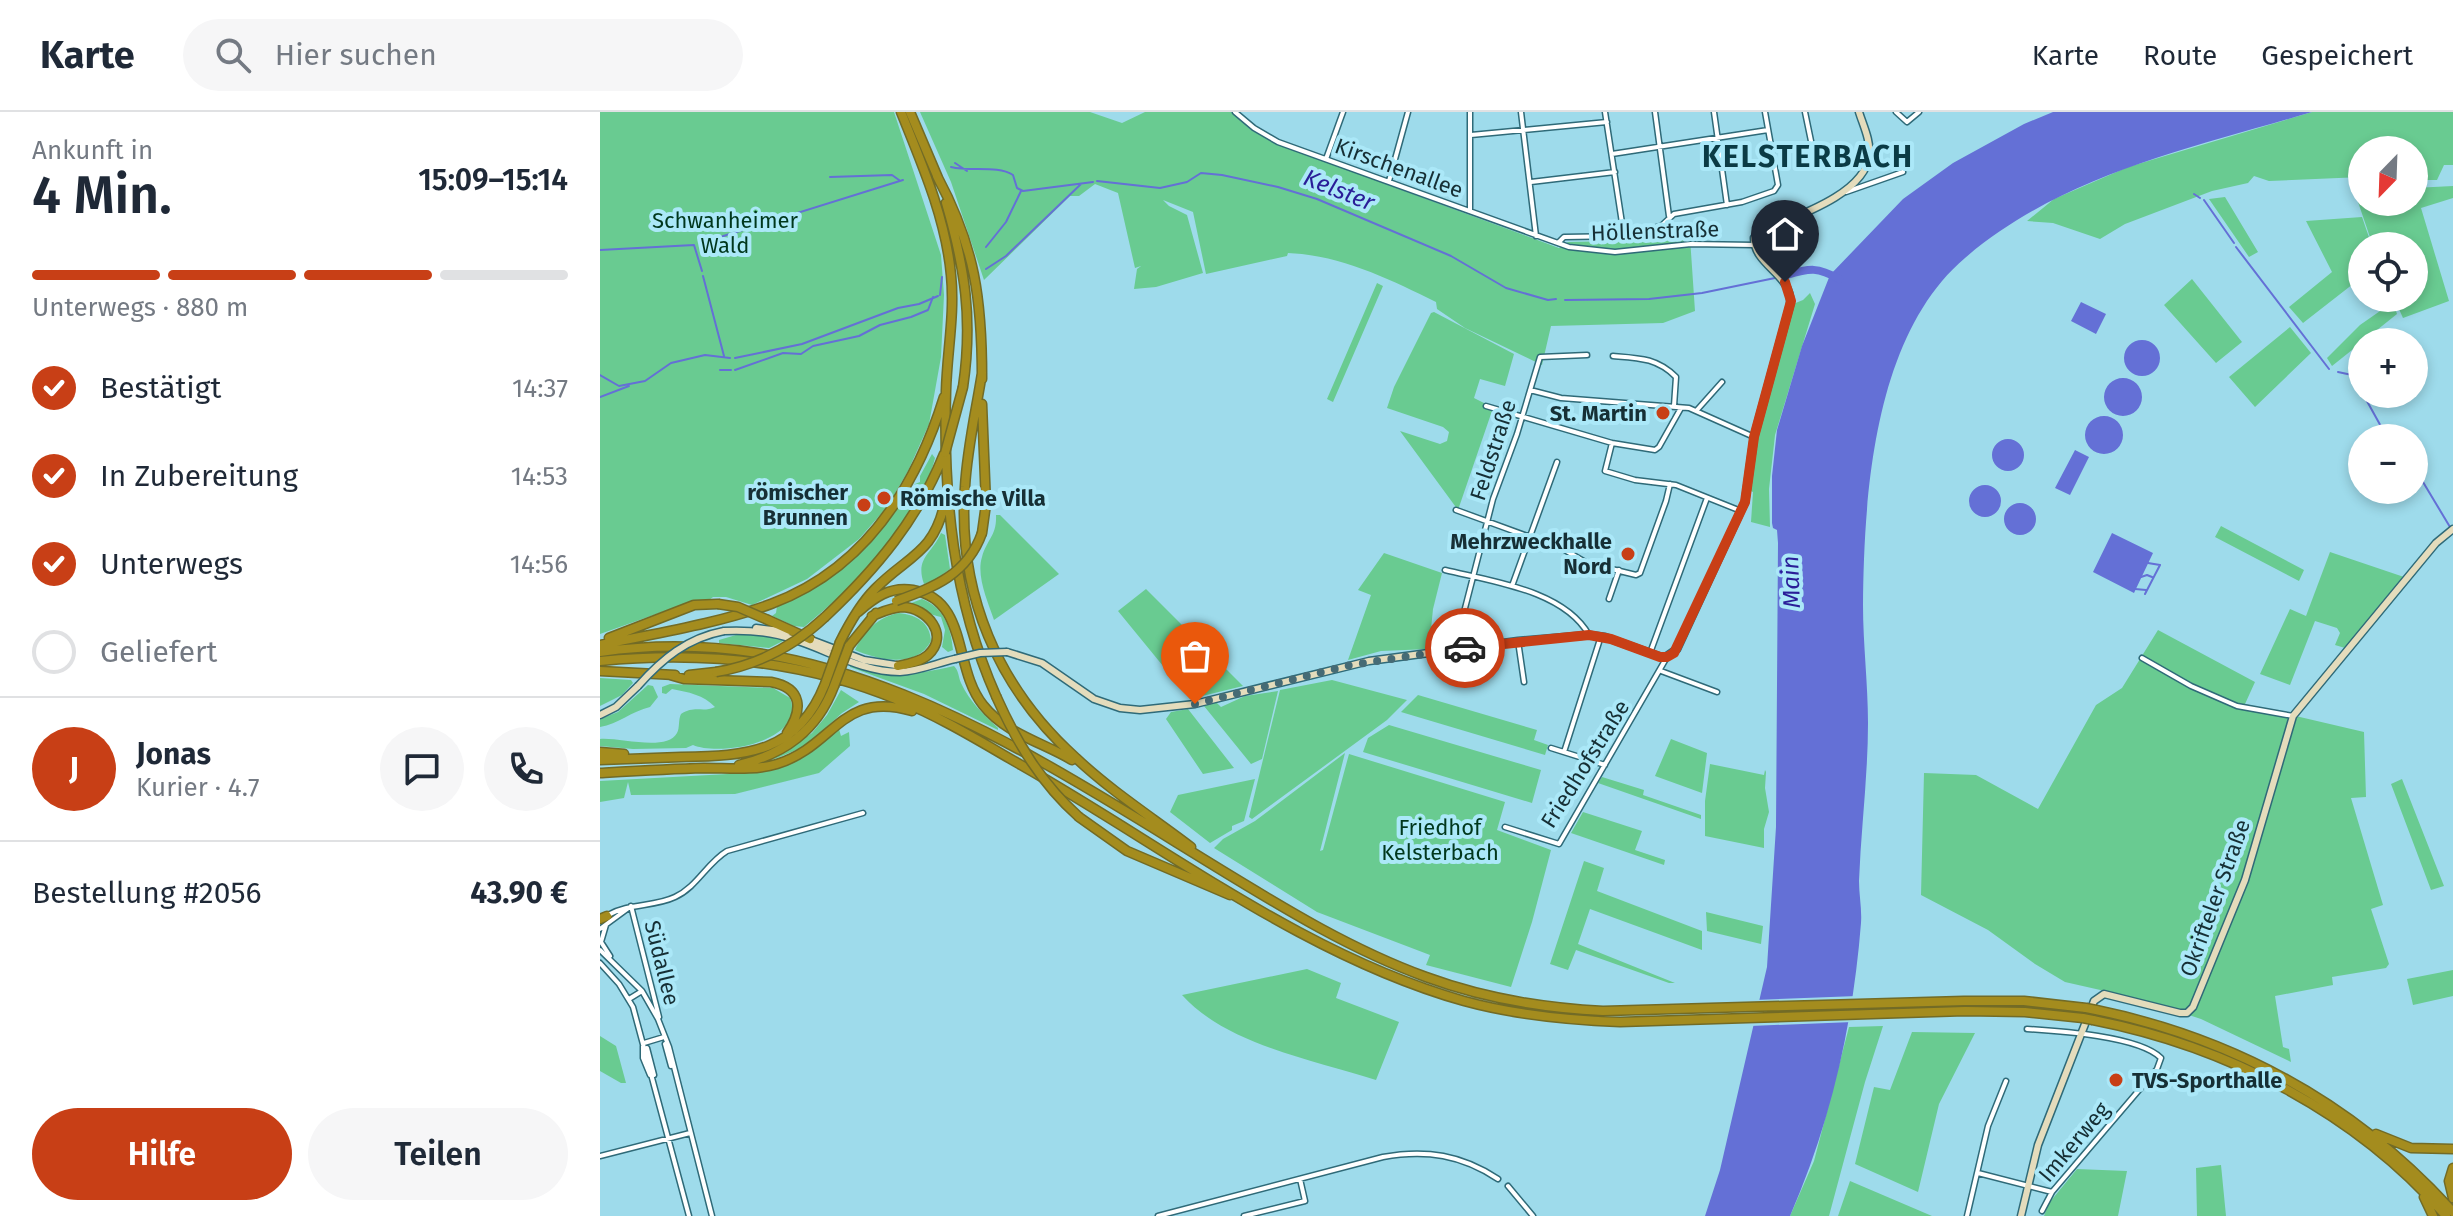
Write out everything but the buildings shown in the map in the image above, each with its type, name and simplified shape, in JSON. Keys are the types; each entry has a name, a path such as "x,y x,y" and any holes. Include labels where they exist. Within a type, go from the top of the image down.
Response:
{"highway":[{"path":"901,112 939,214 949,257 952,306 946,388 947,494 954,557 965,609 996,696 1016,739 1033,766 1079,817 1110,841 1137,856 1252,903"},
{"path":"844,644 872,616 896,601 936,586 952,576 972,555 982,533 986,504 982,325 977,284 961,228 910,112"},
{"path":"600,671 670,675 741,667 799,639 825,617 894,545 927,494 953,431 963,387 968,338 966,283 959,246 937,176"},
{"path":"982,373 964,494 964,545 976,606 996,656 1013,686 1048,731 1089,770 1220,870"},
{"path":"600,643 751,611 792,595 831,570 865,541 901,497 924,454 946,388"},
{"path":"726,768 767,757 791,744 821,715 829,685 858,612 877,587 927,545 938,526 947,494"},
{"path":"858,612 878,596 896,590 914,590 933,598 947,611 954,624 965,674 987,710 1011,730 1089,770"},
{"path":"600,643 694,605 718,604 738,607 810,639"},
{"path":"872,616 886,610 907,608 926,615 934,625 936,643 930,653 921,660 898,666"},
{"path":"600,652 658,647 723,648 800,660 862,677 926,702 982,729 1337,938 1403,968 1463,990 1504,1000 1568,1009 1691,1010 1915,1001 2005,1001 2091,1009 2171,1028 2244,1056 2310,1091 2358,1124 2405,1163 2453,1212"},
{"path":"600,661 682,657 781,667 865,688 898,700 947,723 1054,783 1252,903 1360,962 1423,988 1514,1013 1572,1020 1690,1020 2005,1011 2088,1019 2167,1037 2260,1075 2340,1123 2417,1186 2440,1214"},
{"path":"670,675 697,680 771,682 787,687 796,698 798,711 783,739"},
{"path":"600,760 734,755 760,750 783,739 807,718 829,685"},
{"path":"600,773 759,768 792,758 850,715 870,706 888,705 947,723"},
{"path":"600,752 661,758"},
{"path":"2358,1124 2402,1146 2428,1151 2453,1149"},
{"path":"2453,1168 2449,1181 2453,1198"}],"street":[{"name":"Kirschenallee","path":"1235,112 1278,142 1558,243"},
{"path":"1326,159 1343,112"},
{"path":"1389,181 1408,112"},
{"path":"1470,112 1470,211"},
{"path":"1521,112 1536,236"},
{"path":"1605,112 1624,236"},
{"path":"1655,112 1670,218"},
{"path":"1714,112 1727,205"},
{"path":"1558,243 1564,237 1624,236 1661,226 1682,212 1742,202 1777,188 1765,112"},
{"path":"1805,112 1811,141"},
{"path":"1843,192 1858,179 1868,163 1869,146 1859,112"},
{"path":"1896,112 1907,122 1919,112"},
{"path":"1471,135 1607,122"},
{"path":"1612,154 1768,130"},
{"path":"1531,182 1615,172"},
{"path":"724,631 756,631 782,636 860,665 883,670 914,670 980,653 1007,652 1047,666 1094,699 1120,708 1140,710 1195,704 1369,661 1518,641 1601,636 1667,657 1677,649 1741,511 1754,437 1791,301 1785,282 1754,245 1754,238 1759,232 1843,192 1903,172"},
{"name":"Höllenstraße","path":"1558,243 1606,252 1691,244 1754,245"},
{"name":"Feldstraße","path":"1467,674 1463,616 1486,522 1540,357 1587,355"},
{"path":"1613,356 1646,358 1664,366 1676,377 1674,406"},
{"path":"1697,411 1722,382"},
{"path":"1530,390 1561,398 1674,406 1697,411 1754,437"},
{"path":"1486,406 1635,449 1657,450 1681,408"},
{"path":"1612,443 1605,471 1635,480 1670,484 1741,511"},
{"path":"1512,586 1557,462"},
{"path":"1456,510 1568,551 1587,563 1636,575 1640,573 1670,484"},
{"path":"1650,654 1707,498"},
{"name":"Okrifteler Straße","path":"2021,1216 2038,1145 2094,1001 2104,994 2180,1013 2187,1013 2193,1007 2242,888 2293,716 2436,543 2453,529"},
{"path":"1445,570 1534,593 1578,620 1589,635"},
{"path":"1609,599 1619,570"},
{"path":"600,715 616,707 678,648 724,631 774,629 864,660 898,666 942,662"},
{"path":"1564,752 1601,636"},
{"path":"1518,641 1524,682"},
{"name":"Friedhofstraße","path":"1505,827 1559,844 1667,657"},
{"path":"2142,658 2164,672 2237,706 2293,716"},
{"path":"1661,671 1717,692"},
{"path":"1551,748 1605,765"},
{"path":"600,929 603,920 631,906 676,896 693,884 712,861 727,851 863,813"},
{"name":"Südallee","path":"631,906 712,1216"},
{"path":"603,920 601,942 616,965 609,972"},
{"name":"Südallee","path":"600,950 642,991 661,1026"},
{"name":"Südallee","path":"600,963 629,999 644,1043 689,1216"},
{"path":"629,999 642,991"},
{"path":"2027,1029 2082,1033"},
{"name":"Imkerweg","path":"2042,1211 2052,1192 2157,1069 2161,1058 2133,1044 2082,1033"},
{"path":"644,1043 664,1037"},
{"path":"1967,1216 1988,1126 2006,1081"},
{"path":"600,1156 690,1133"},
{"path":"1158,1216 1383,1157 1423,1153 1446,1155 1468,1162 1498,1179"},
{"path":"1978,1173 2052,1192"},
{"path":"1244,1216 1305,1201 1300,1179"},
{"path":"1508,1186 1533,1216"}],"green space":[{"name":"Schwanheimer Wald","path":"600,112 894,112 941,255 944,295 941,357 929,424 908,471 887,507 859,539 807,579 752,605 726,597 713,597 690,602 600,634"},
{"path":"920,112 1090,112 1122,123 1145,112 1231,112 1251,130 1277,144 1559,248 1568,242 1622,241 1689,223 1695,311 1663,323 1551,326 1542,365 1465,328 1437,309 1436,302 1346,263 1288,253 1287,256 1206,274 1193,212 1163,200 1187,215 1203,273 1156,287 1134,289 1137,269 1141,266 1135,268 1118,193 1095,184 1079,196 1070,196 984,280 951,182"},
{"path":"2312,112 2453,112 2453,165 2444,165 2437,180 2428,180 2428,136 2348,136 2348,178 2269,181 2254,176 2248,183 2212,191 2125,224 2100,239 2053,223 2027,221 2054,199 2128,167"},
{"path":"2453,186 2453,198 2428,206 2428,187"},
{"path":"2225,197 2258,252 2249,257 2209,199"},
{"path":"2363,216 2423,216 2449,301 2428,309 2428,232 2368,232"},
{"path":"2362,217 2367,232 2348,232 2348,288 2303,323 2289,307 2332,272 2306,221"},
{"path":"2192,279 2242,342 2216,363 2164,305"},
{"path":"1377,283 1383,286 1333,402 1327,399"},
{"path":"1810,293 1815,304 1775,435 1769,489 1770,527 1751,522 1753,492 1748,490 1762,407 1793,304"},
{"path":"1434,312 1514,354 1505,386 1480,379 1474,398 1492,411 1458,510 1400,431 1440,444 1447,441 1449,432 1443,427 1387,408 1394,387"},
{"path":"2379,312 2397,314 2380,328 2357,328"},
{"path":"2400,312 2419,312 2403,318"},
{"path":"2290,327 2311,353 2255,407 2229,377"},
{"path":"2348,337 2348,353 2332,366 2327,358"},
{"path":"932,454 935,458 915,506 863,573 804,627 772,616 777,606 838,570 871,540 915,484 920,482"},
{"path":"996,515 1000,515 1059,574 994,620 980,572 984,551 995,528"},
{"path":"2221,526 2304,570 2299,581 2215,537"},
{"path":"941,533 945,535 950,569 924,584 923,562"},
{"path":"2330,552 2404,577 2345,648 2335,645 2340,633 2337,628 2315,621 2290,685 2260,674 2290,609 2306,616"},
{"path":"1384,553 1442,573 1433,609 1429,649 1381,651 1348,660 1371,595 1358,590"},
{"path":"1146,589 1243,686 1190,699 1118,611"},
{"path":"922,599 945,619 953,650 948,652 942,647 945,630 941,617 906,605"},
{"path":"899,613 925,624 931,641 924,650 916,656 895,660 855,650 872,626"},
{"path":"2158,630 2255,682 2245,704 2364,732 2366,797 2351,798 2383,905 2371,909 2389,964 2386,968 2332,977 2333,985 2275,996 2283,1047 2289,1049 2291,1062 2201,1019 2140,999 2065,982 1988,930 1921,895 1924,773 1976,775 2038,809 2096,705 2122,688"},
{"path":"753,634 785,640 769,648 719,643 719,640 736,635"},
{"path":"850,665 902,674 954,666 968,696 998,730 924,694"},
{"path":"600,678 631,680 633,683 622,695 600,706"},
{"path":"1332,680 1407,700 1387,720 1252,819 1249,817 1280,690"},
{"path":"670,684 773,688 790,698 792,713 786,725 774,735 740,747 722,749 693,745 686,748 633,749 600,746 600,739 653,743 672,739 677,733 681,714 715,707 690,693 672,689 666,694 662,693 662,687"},
{"path":"648,685 653,686 658,697 650,707 600,727 600,719 618,712"},
{"path":"841,690 859,702 806,746 772,760 812,733"},
{"path":"1278,691 1262,759 1251,764 1204,706 1216,702 1221,707 1245,696"},
{"path":"1418,695 1537,730 1534,740 1548,745 1545,755 1401,712"},
{"path":"1188,709 1234,768 1203,774 1166,719 1171,712"},
{"path":"1389,725 1541,770 1532,803 1363,752 1368,738"},
{"path":"839,729 841,736 849,732 850,746 819,773 735,794 631,795 628,782 624,798 600,802 600,781 764,772 799,760"},
{"path":"1671,739 1707,753 1702,793 1655,776"},
{"name":"Friedhof Kelsterbach","path":"1345,753 1320,851 1323,850 1349,754 1505,802 1497,830 1551,850 1511,987 1426,965 1430,955 1317,912 1214,848"},
{"path":"1710,764 1764,775 1765,770 1769,812 1764,829 1764,848 1705,836 1705,801"},
{"path":"1602,777 1644,790 1643,795 1701,815 1701,819 1598,783"},
{"path":"1255,779 1244,821 1210,843 1170,812 1178,795"},
{"path":"2402,779 2444,886 2431,890 2391,784"},
{"path":"1583,812 1642,831 1635,850 1665,860 1664,865 1571,833"},
{"path":"1584,861 1604,868 1597,891 1702,931 1702,950 1590,909 1578,944 1675,983 1576,950 1568,970 1550,964"},
{"path":"1706,912 1763,926 1761,944 1707,931"},
{"path":"1307,969 1341,983 1336,998 1399,1022 1376,1080 1247,1039 1223,1027 1182,995"},
{"path":"2453,970 2453,996 2413,1005 2407,979"},
{"path":"1883,1026 1829,1216 1790,1216 1814,1161 1849,1027"},
{"path":"1912,1032 1975,1033 1939,1104 1918,1192 1855,1164 1874,1087 1890,1090"},
{"path":"600,1036 616,1046 626,1083 600,1071"},
{"path":"2221,1165 2226,1216 2197,1216 2196,1168"},
{"path":"2077,1169 2127,1171 2118,1216 2044,1216 2049,1203"},
{"path":"1850,1181 1932,1216 1838,1216"}],"water":[{"name":"Main","path":"2053,112 2312,112 2130,167 2044,205 2003,229 1965,258 1935,290 1911,329 1893,372 1880,419 1867,515 1863,605 1868,723 1859,881 1861,923 1852,998 1838,1072 1817,1145 1790,1216 1705,1216 1720,1170 1767,967 1776,827 1778,543 1777,530 1772,523 1772,476 1777,430 1802,346 1830,275 1903,199 1953,163 2024,124"},
{"path":"2081,302 2106,314 2096,334 2071,321"},
{"path":"2142,340 2155,345 2160,358 2155,371 2142,376 2129,371 2124,358 2129,345"},
{"path":"2123,378 2136,384 2142,397 2136,410 2123,416 2110,410 2104,397 2110,384"},
{"path":"2104,416 2117,422 2123,435 2117,448 2104,454 2091,448 2085,435 2091,422"},
{"path":"2008,439 2019,444 2024,455 2019,466 2008,471 1997,466 1992,455 1997,444"},
{"path":"2075,450 2089,457 2070,495 2055,488"},
{"path":"1985,485 1996,490 2001,501 1996,512 1985,517 1974,512 1969,501 1974,490"},
{"path":"2020,503 2031,508 2036,519 2031,530 2020,535 2009,530 2004,519 2009,508"},
{"path":"2112,533 2153,553 2134,593 2093,572"}],"pier":[{"path":"1857,996 1853,1022 1750,1026 1755,1000"}],"waterway":[{"path":"955,163 967,171"},
{"path":"951,167 1007,172 1013,175 1017,188 1023,191 1093,182"},
{"name":"Kelster","path":"1097,181 1160,188 1187,182 1201,173 1278,187 1317,199 1451,256 1506,288 1548,300 1556,299"},
{"path":"830,177 892,175 899,180"},
{"path":"701,243 903,180"},
{"name":"Kelster","path":"986,269 1006,256 1081,184"},
{"path":"986,247 1006,222 1021,191"},
{"path":"2194,194 2200,198"},
{"path":"2204,200 2234,243"},
{"path":"600,250 694,245 702,271"},
{"path":"2236,247 2329,369"},
{"name":"Kelster","path":"1787,275 1814,270 1839,279"},
{"path":"703,276 724,356"},
{"name":"Kelster","path":"940,295 942,277"},
{"name":"Kelster","path":"1565,300 1649,299 1702,293 1775,278"},
{"name":"Kelster","path":"735,358 802,344 938,296"},
{"name":"Kelster","path":"735,370 783,353 801,354 813,346 859,336 880,325 911,317 928,310 933,297"},
{"name":"Kelster","path":"600,375 619,386 645,381 671,363 705,355 730,358"},
{"name":"Kelster","path":"720,370 731,370"},
{"path":"2338,372 2348,374"},
{"name":"Kelster","path":"600,397 629,386"},
{"path":"2371,408 2380,424"},
{"path":"2428,490 2450,527"},
{"path":"2145,594 2160,565 2148,563"},
{"path":"2141,577 2152,577"},
{"path":"2135,589 2146,590"}],"way so far":[{"path":"1195,704 1375,660 1465,648"}],"place":[{"name":"St. Martin","path":"1663,413"},
{"name":"Römische Villa","path":"884,498"},
{"name":"römischer Brunnen","path":"864,505"},
{"name":"Mehrzweckhalle Nord","path":"1628,554"},
{"name":"TVS-Sporthalle","path":"2116,1080"}],"district":[{"name":"KELSTERBACH","path":"1808,157"}],"route":[{"path":"1465,648 1589,635 1611,639 1664,658 1674,653 1745,502 1754,437 1791,301 1785,282"}]}
